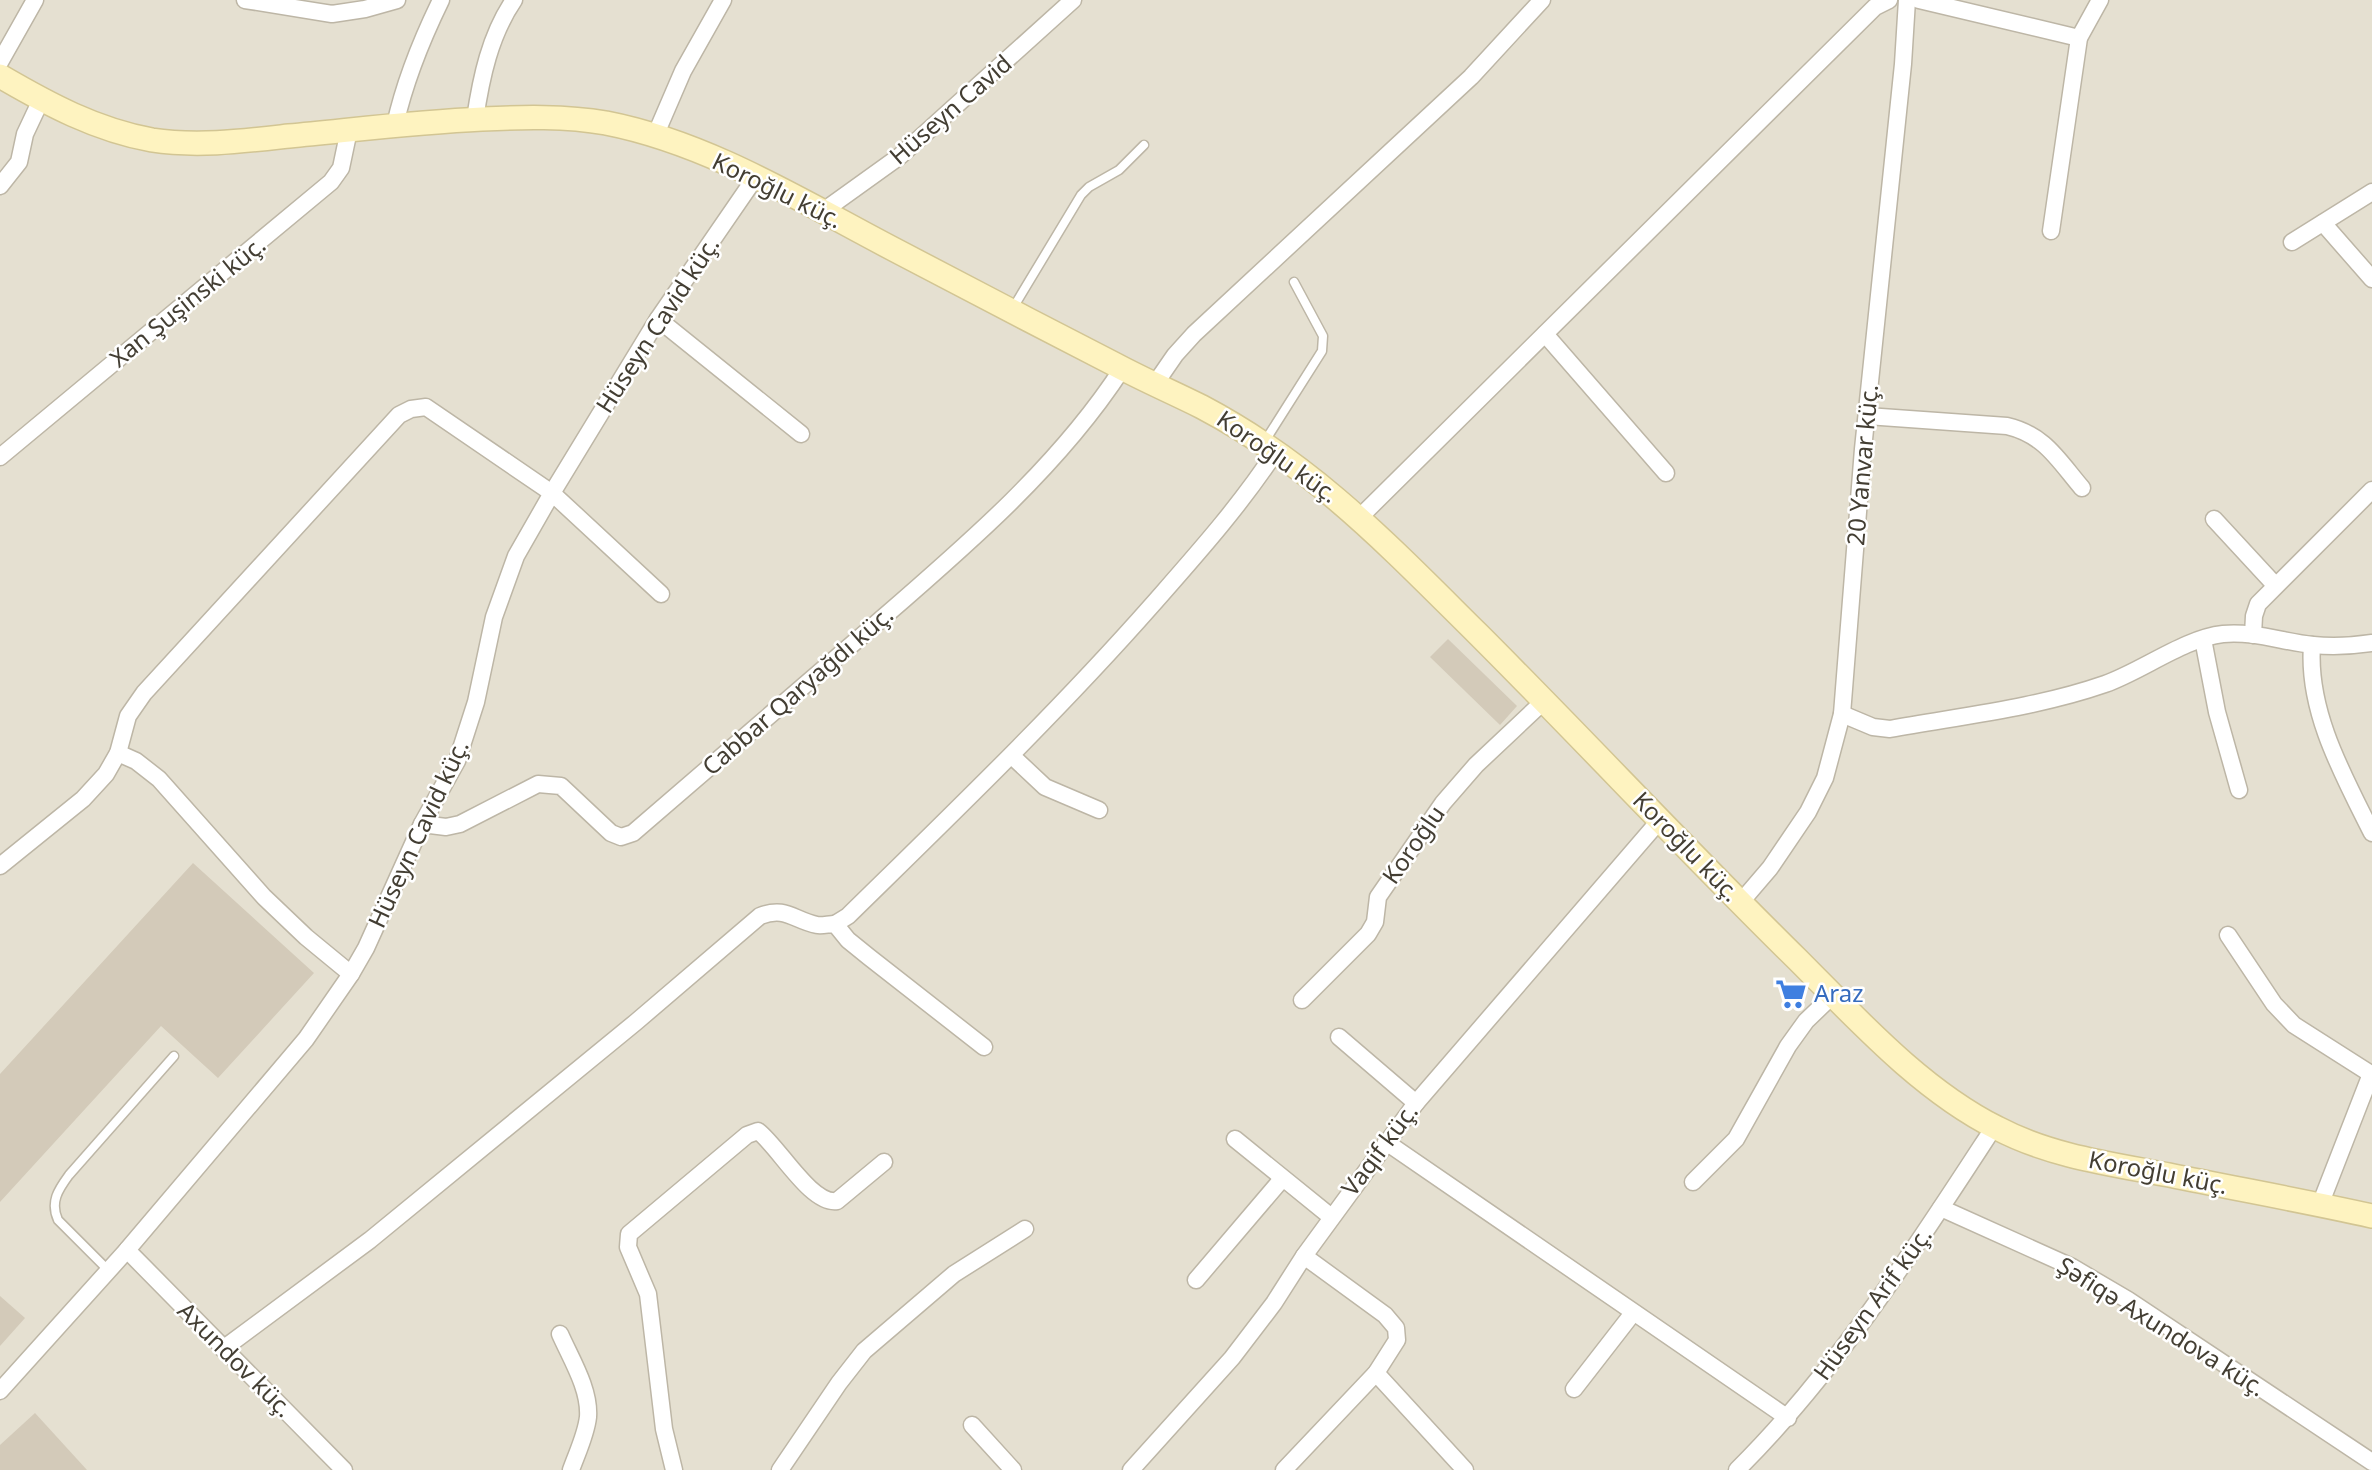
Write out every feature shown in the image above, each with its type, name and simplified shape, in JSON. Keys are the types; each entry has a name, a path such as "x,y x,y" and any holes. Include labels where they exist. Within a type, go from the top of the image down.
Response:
{"street":[{"path":"0,62 35,0"},
{"path":"245,0 332,14 397,0"},
{"path":"395,125 402,91 418,48 441,0"},
{"path":"475,119 482,75 491,47 514,0"},
{"path":"655,136 683,71 723,0"},
{"name":"Hüseyn Cavid","path":"822,212 900,156 1073,0"},
{"path":"1155,384 1194,334 1471,77 1542,0"},
{"path":"1359,517 1875,7 1889,0"},
{"name":"20 Yanvar küç.","path":"1740,903 1770,868 1808,812 1825,778 1842,713 1907,0"},
{"path":"1919,0 2079,38"},
{"path":"2051,231 2079,38 2099,0"},
{"name":"Koroğlu küç.","path":"0,76 78,119 120,133 169,142 226,142 395,125 532,117 602,123 655,136 688,147 755,177 1229,422 1270,447 1331,492 1545,701 1740,903 1879,1040 1929,1083 1994,1127 2041,1147 2084,1159 2372,1216"},
{"path":"0,186 19,162 25,134 41,100"},
{"name":"Xan Şuşinski küç.","path":"0,457 331,182 341,168 349,130"},
{"name":"Hüseyn Cavid küç.","path":"0,1391 127,1250 306,1039 351,974 366,948 422,824 457,761 476,702 494,617 516,556 658,319 755,177"},
{"path":"2292,242 2372,192"},
{"path":"2323,223 2372,279"},
{"path":"658,319 801,434"},
{"path":"1545,334 1666,473"},
{"name":"Cabbar Qaryağdı küç.","path":"422,824 446,827 460,824 538,784 550,783 561,786 611,833 621,837 633,833 915,590 1013,499 1077,430 1102,400 1122,369"},
{"path":"0,866 83,799 106,774 118,753 128,716 144,693 399,415 411,409 426,407 552,493 661,594"},
{"path":"1867,416 2007,426 2022,430 2045,443 2081,488"},
{"path":"223,1349 370,1240 636,1022 760,916 772,911 783,911 818,925 835,924 848,916 1012,756 1109,654 1243,499 1270,447"},
{"path":"2253,635 2253,617 2258,604 2372,490"},
{"path":"2214,519 2275,585"},
{"path":"1842,713 1873,727 1890,729 2070,695 2109,683 2203,639 2221,634 2253,635 2312,645 2372,643"},
{"path":"2203,639 2217,712 2239,790"},
{"path":"2312,645 2310,668 2315,698 2340,769 2372,833"},
{"name":"Koroğlu","path":"1302,1000 1368,934 1376,922 1378,897 1443,803 1476,765 1545,701"},
{"path":"118,753 136,761 159,779 264,897 306,937 351,974"},
{"path":"1012,756 1045,787 1099,810"},
{"name":"Vaqif küç.","path":"1131,1470 1232,1358 1273,1303 1330,1216 1416,1103 1660,820"},
{"path":"835,924 848,940 984,1047"},
{"path":"2228,935 2274,1004 2294,1025 2372,1073 2320,1205"},
{"path":"1693,1182 1737,1139 1788,1046 1805,1021 1833,995"},
{"path":"1339,1037 1416,1103"},
{"name":"Hüseyn Arif küç.","path":"1737,1470 1788,1418 1846,1342 1941,1209 1994,1127"},
{"path":"674,1470 664,1429 648,1294 628,1247 629,1234 747,1135 758,1131 768,1138 815,1194 828,1202 837,1201 884,1162"},
{"path":"1235,1139 1330,1216"},
{"path":"1386,1142 1788,1418"},
{"path":"1196,1280 1282,1179"},
{"name":"Şəfiqə Axundova küç.","path":"1941,1209 2072,1267 2128,1300 2372,1462"},
{"path":"780,1470 838,1383 864,1351 954,1275 1026,1229"},
{"name":"Axundov küç.","path":"127,1250 344,1470"},
{"path":"1284,1470 1376,1373 1397,1340 1396,1328 1385,1315 1304,1255"},
{"path":"1574,1389 1633,1313"},
{"path":"560,1334 584,1388 588,1416 585,1433 571,1470"},
{"path":"1376,1373 1465,1470"},
{"path":"972,1425 1013,1470"}],"lane":[{"path":"1011,311 1081,195 1089,187 1119,170 1144,145"},
{"path":"1270,447 1322,351 1323,336 1294,282"},
{"path":"109,1270 58,1220 53,1209 57,1192 68,1175 174,1056"}],"shaded area":[{"path":"0,0 2372,0 2372,1470 0,1470"}],"building":[{"path":"1448,639 1517,706 1500,725 1430,657"},
{"path":"193,863 314,973 218,1078 161,1026 0,1202 0,1074"},
{"path":"0,1296 25,1318 0,1346"},
{"path":"35,1413 87,1470 0,1470 0,1445"}],"place":[{"name":"Araz","path":"1791,994"}]}
